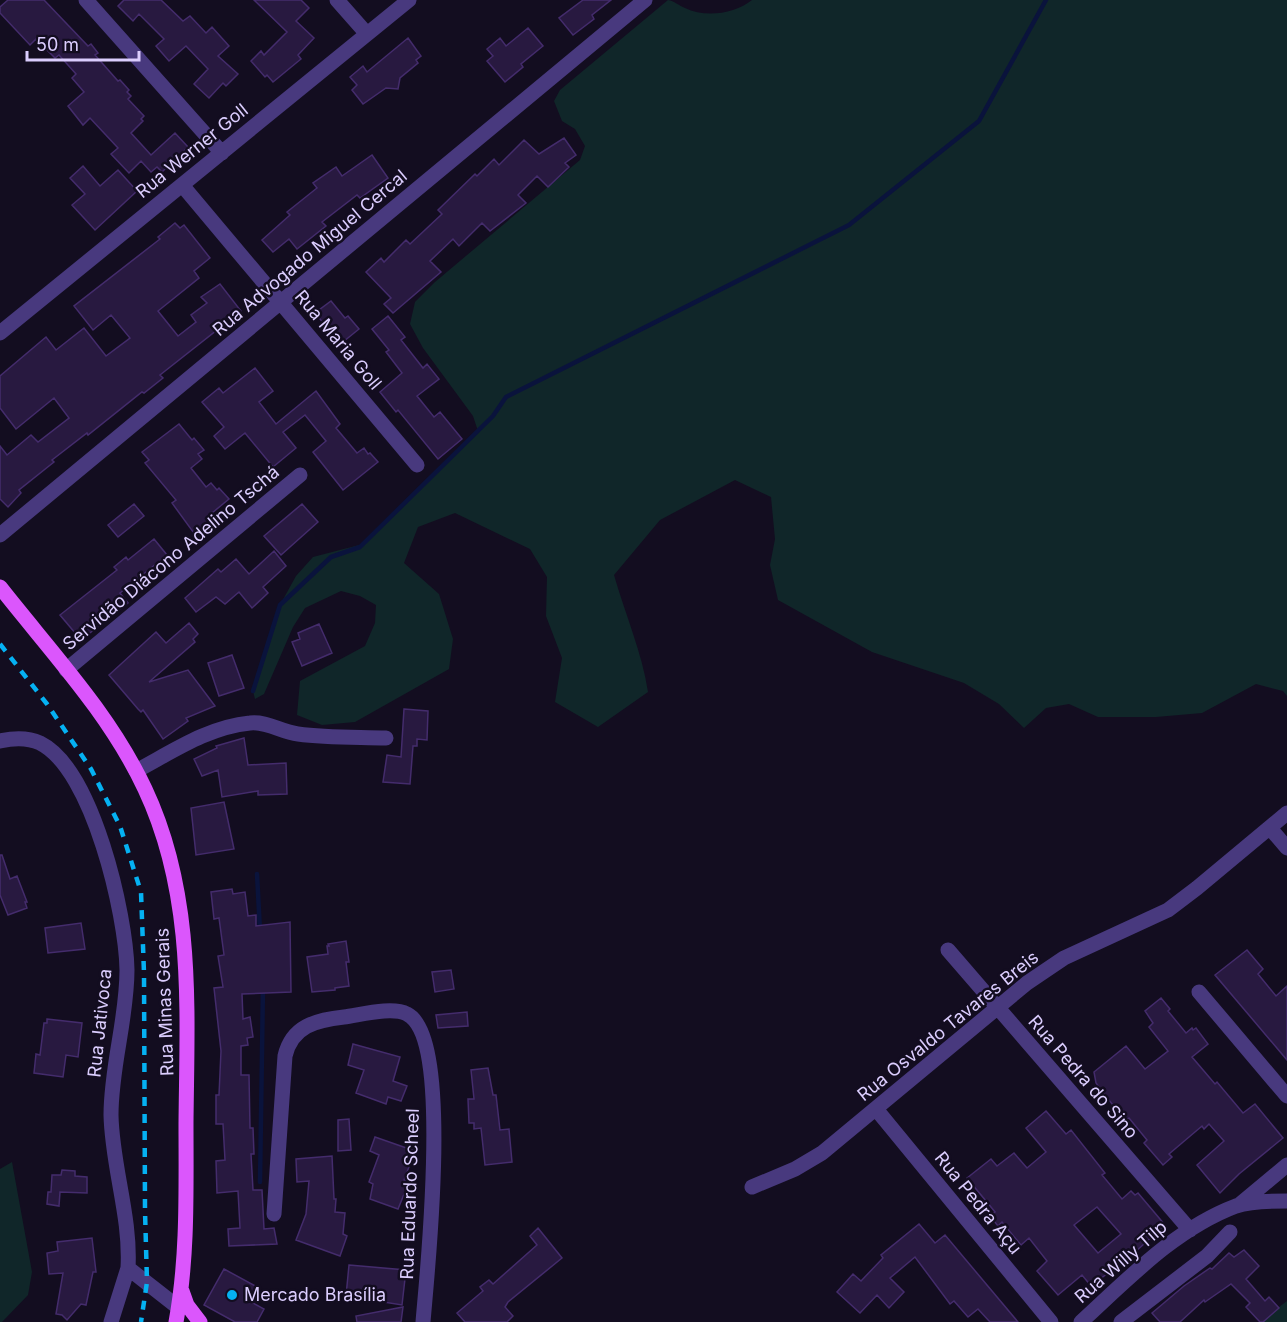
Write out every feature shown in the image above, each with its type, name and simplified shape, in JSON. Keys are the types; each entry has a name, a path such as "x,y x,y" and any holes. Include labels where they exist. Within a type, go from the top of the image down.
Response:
{"main road":[{"name":"Rua Minas Gerais","path":"0,587 100,713 136,771 158,819 179,897 186,950 187,1027 186,1216 177,1315"},
{"name":"Rua Minas Gerais","path":"181,1288 187,1305 197,1319"},
{"path":"177,1315 197,1319"}],"street":[{"path":"86,0 222,153"},
{"path":"337,0 367,34"},
{"name":"Rua Werner Goll","path":"0,333 409,0"},
{"name":"Rua Advogado Miguel Cercal","path":"0,536 645,0"},
{"name":"Rua Maria Goll","path":"182,185 417,465"},
{"name":"Servidão Diácono Adelino Tschá","path":"66,670 300,475"},
{"path":"136,771 214,730 251,723 264,723 298,734 386,738"},
{"name":"Rua Jativoca","path":"0,741 19,738 42,744 70,773 94,823 114,883 125,939 127,969 125,1004 114,1065 111,1114 114,1163 128,1240 128,1268 111,1322"},
{"name":"Rua Osvaldo Tavares Breis","path":"752,1187 807,1163 1028,983 1064,958 1168,910 1287,813"},
{"path":"1270,828 1287,848"},
{"name":"Rua Pedra do Sino","path":"948,950 1190,1230"},
{"path":"1198,992 1287,1095"},
{"name":"Rua Eduardo Scheel","path":"274,1214 285,1056 288,1044 306,1026 320,1020 396,1010 408,1014 416,1022 423,1038 430,1077 435,1131 423,1322"},
{"name":"Rua Pedra Açu","path":"876,1109 1051,1322"},
{"path":"1238,1206 1287,1165"},
{"name":"Rua Willy Tilp","path":"1081,1322 1148,1260 1190,1230 1238,1206 1269,1201 1287,1202"},
{"path":"1121,1322 1207,1256 1230,1232"},
{"path":"128,1268 177,1315"}],"green space":[{"path":"668,0 693,11 711,14 737,9 752,0 1287,0 1287,696 1283,691 1256,684 1202,713 1156,717 1098,717 1069,704 1046,708 1024,728 999,704 964,683 872,652 778,600 770,565 775,539 771,497 735,480 660,520 614,575 638,648 648,692 598,727 555,702 562,658 546,616 547,577 530,549 455,513 418,527 404,563 439,594 453,639 449,669 355,722 322,725 297,715 300,681 365,646 375,623 376,605 360,596 341,591 305,608 293,627 264,694 255,699 253,691 280,605 296,576 313,557 363,544 478,431 473,416 423,348 410,324 415,302 435,282 580,160 585,146 575,129 562,121 554,101 560,90"},
{"path":"12,1162 32,1272 28,1295 0,1322 0,1169"},
{"path":"1287,1301 1287,1322 1259,1322"}],"building":[{"path":"8,0 44,0 88,46 91,44 98,53 95,55 129,90 127,92 131,96 128,99 144,116 141,119 143,121 131,133 151,155 175,133 188,147 162,172 157,167 151,172 141,161 129,173 111,154 118,148 90,118 83,125 68,106 84,92 72,78 76,74 59,55 55,58 36,39 30,45 0,13 0,7"},
{"path":"124,0 161,0 183,21 190,16 206,33 212,27 229,46 218,56 238,74 226,86 223,83 209,98 194,84 208,69 186,46 169,61 156,46 164,39 139,14 133,21 118,6"},
{"path":"254,0 301,0 309,8 296,21 314,38 298,55 301,59 273,82 267,75 265,77 251,61 261,51 264,55 287,32"},
{"path":"583,0 611,0 592,15 594,19 573,35 559,18"},
{"path":"528,28 543,46 521,64 523,67 505,82 487,61 493,56 487,49 500,38 506,46"},
{"path":"408,38 421,56 416,60 418,63 400,78 398,89 386,88 363,104 352,90 357,85 350,77 363,66 367,72"},
{"path":"564,138 576,155 565,163 569,167 548,187 537,176 518,195 526,203 490,231 482,223 459,246 453,239 430,261 441,272 393,313 384,304 391,298 366,272 381,258 384,262 406,240 410,244 442,214 438,210 494,159 499,165 524,140 539,154"},
{"path":"372,155 388,178 360,198 357,195 322,222 326,226 297,249 289,239 273,252 262,240 290,215 287,212 317,188 313,183 336,167 342,176"},
{"path":"83,166 100,186 118,170 137,191 95,230 72,205 85,194 70,178"},
{"path":"175,223 180,228 184,225 210,258 194,271 199,278 158,311 178,336 196,322 191,315 207,303 201,297 220,284 241,311 160,375 163,378 144,393 142,392 52,460 54,462 19,490 21,493 8,507 0,499 0,446 7,455 31,435 38,442 69,418 54,398 16,429 0,408 0,376 46,337 56,350 84,328 106,356 130,338 111,315 93,330 74,306 160,239 158,237"},
{"path":"331,301 345,318 348,316 359,329 338,346 327,333 330,331 315,313"},
{"path":"388,316 405,337 401,340 423,368 427,364 439,379 417,396 434,417 440,412 462,439 438,459 398,410 396,412 380,392 402,373 386,352 389,350 372,329"},
{"path":"255,368 273,391 259,402 276,424 316,391 340,424 336,428 357,453 364,448 378,462 343,490 313,452 326,441 305,415 283,432 296,448 273,467 245,433 225,449 214,436 224,427 202,402 219,388 223,393"},
{"path":"179,424 204,450 198,454 202,459 191,468 206,487 211,483 229,499 212,513 213,531 206,527 196,536 172,503 176,500 145,463 149,460 142,452"},
{"path":"134,504 144,516 118,537 108,525"},
{"path":"302,504 318,522 281,555 264,536"},
{"path":"154,539 167,555 120,593 128,603 81,640 60,615 117,570 114,567 126,557 128,560"},
{"path":"274,551 286,566 263,587 268,593 252,608 239,592 225,604 216,597 196,612 185,598 218,569 221,572 236,559 249,574"},
{"path":"189,623 198,634 193,639 195,642 149,682 188,670 215,706 186,718 188,721 163,739 143,710 141,712 138,709 109,675 156,632 166,643"},
{"path":"319,624 332,653 302,666 292,642 300,639 298,633"},
{"path":"232,655 244,688 219,696 208,663"},
{"path":"404,709 428,711 427,740 417,739 417,746 413,746 410,784 383,782 387,755 401,757"},
{"path":"244,738 248,765 286,763 287,794 258,795 258,791 222,797 218,770 202,776 194,759 217,748 216,746"},
{"path":"224,802 234,849 196,855 191,808"},
{"path":"0,855 2,855 10,879 17,876 27,902 25,902 27,908 8,915 0,895"},
{"path":"232,889 233,894 245,892 248,916 256,915 256,926 290,922 291,992 242,994 243,1019 250,1017 253,1037 247,1038 248,1045 241,1046 241,1075 249,1075 250,1128 253,1128 254,1154 251,1154 253,1190 262,1190 264,1229 274,1228 277,1244 229,1246 228,1229 240,1228 238,1191 217,1193 216,1161 225,1160 223,1124 216,1124 216,1095 219,1095 221,1051 214,988 223,987 218,956 224,955 219,918 214,919 211,892"},
{"path":"81,923 85,949 48,953 45,928"},
{"path":"346,941 349,986 312,992 307,957 328,954 328,944"},
{"path":"1247,950 1263,969 1258,974 1276,996 1287,986 1287,1060 1215,975"},
{"path":"451,970 454,989 435,992 432,972"},
{"path":"1161,998 1170,1009 1168,1011 1186,1033 1196,1028 1208,1044 1192,1057 1215,1084 1217,1082 1243,1113 1255,1104 1283,1138 1239,1174 1220,1193 1197,1165 1224,1141 1209,1124 1204,1129 1202,1126 1169,1154 1172,1157 1163,1165 1144,1143 1147,1140 1129,1118 1125,1121 1096,1083 1094,1072 1126,1046 1145,1069 1168,1051 1149,1027 1153,1023 1145,1011"},
{"path":"467,1012 468,1026 438,1028 436,1015"},
{"path":"47,1019 82,1023 78,1057 66,1055 63,1077 34,1073 36,1054 40,1055 44,1023 47,1023"},
{"path":"353,1044 400,1057 393,1081 407,1086 401,1101 388,1097 386,1104 356,1093 364,1070 348,1065"},
{"path":"488,1068 493,1095 496,1095 500,1130 509,1129 512,1162 485,1165 481,1128 474,1129 474,1123 469,1123 468,1099 474,1099 471,1070"},
{"path":"1046,1111 1066,1134 1071,1130 1105,1173 1102,1175 1122,1199 1131,1191 1135,1195 1138,1193 1165,1225 1134,1253 1091,1286 1082,1275 1058,1295 1037,1271 1047,1261 1029,1238 1021,1245 1002,1222 998,1226 990,1216 995,1212 967,1178 991,1159 997,1166 1014,1153 1027,1168 1046,1152 1026,1128","holes":["1097,1207 1121,1234 1098,1253 1074,1225"]},
{"path":"349,1119 351,1150 338,1151 338,1120"},
{"path":"375,1137 415,1151 404,1180 409,1182 398,1209 370,1199 373,1184 369,1182 379,1155 370,1151"},
{"path":"332,1156 335,1212 345,1213 343,1234 347,1236 340,1256 296,1240 306,1214 309,1181 297,1182 296,1159"},
{"path":"62,1170 75,1171 75,1176 87,1177 87,1193 60,1192 59,1206 47,1204 48,1192 51,1192 52,1175 61,1175"},
{"path":"919,1224 935,1243 945,1235 1018,1322 990,1322 978,1309 968,1317 954,1301 950,1304 915,1257 890,1278 904,1292 889,1308 877,1295 860,1313 837,1292 853,1274 861,1281 883,1258 881,1255"},
{"path":"538,1228 562,1258 508,1302 505,1307 513,1316 507,1322 465,1322 457,1313 483,1291 480,1287 489,1280 493,1284 537,1245 530,1236"},
{"path":"92,1238 96,1272 93,1272 86,1305 81,1304 67,1320 62,1315 56,1314 63,1273 49,1274 47,1253 58,1251 57,1242"},
{"path":"1244,1250 1259,1266 1246,1279 1265,1301 1269,1297 1279,1308 1263,1322 1260,1322 1246,1307 1250,1303 1231,1284 1205,1302 1204,1300 1180,1322 1160,1322 1152,1313 1184,1286 1210,1268 1212,1269 1229,1253 1234,1257"},
{"path":"349,1265 406,1270 402,1305 346,1296"},
{"name":"Mercado Brasília","path":"224,1269 259,1288 251,1302 264,1309 257,1322 235,1322 204,1305"},
{"path":"403,1307 401,1322 357,1322 356,1316"}],"waterway":[{"path":"253,691 280,605 331,557 360,547 493,416 506,397 849,225 979,121 1046,0"},
{"path":"257,874 260,931"},
{"path":"260,1182 263,987"}],"railway":[{"path":"0,644 47,704 91,769 120,826 141,892 147,1282 141,1322"}],"place":[{"name":"Mercado Brasília","path":"232,1295"}]}
